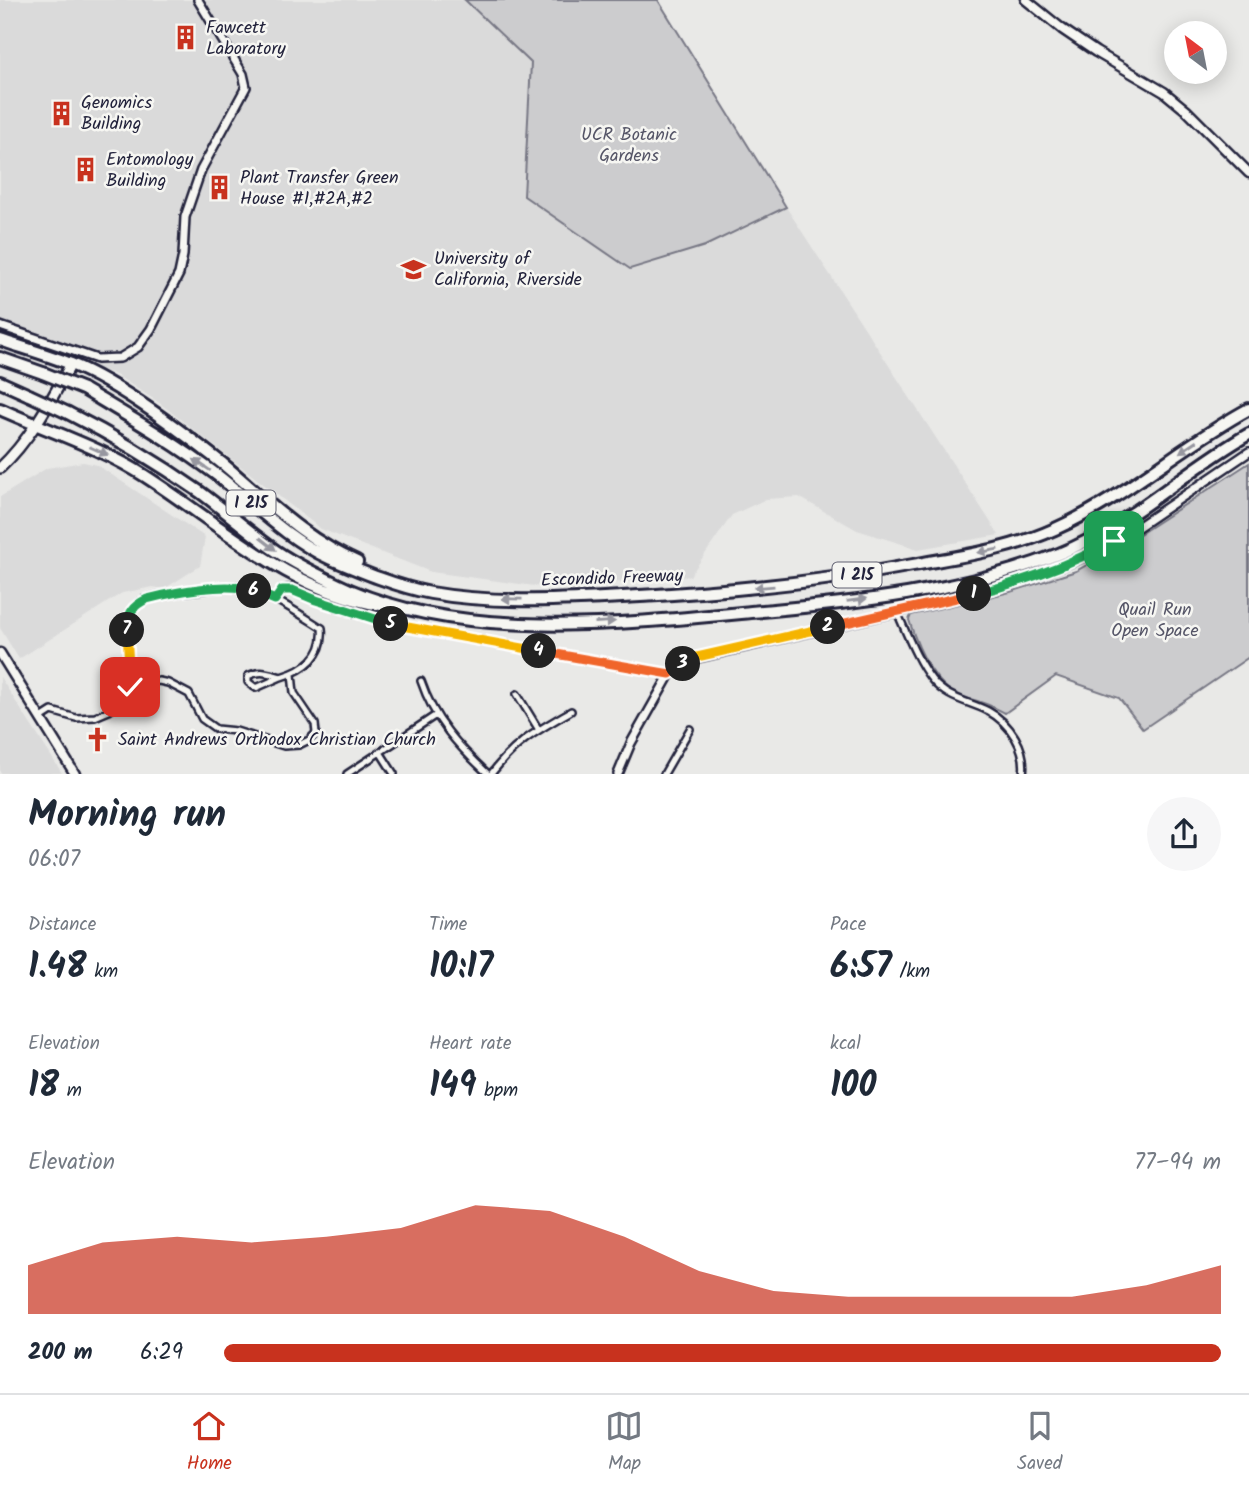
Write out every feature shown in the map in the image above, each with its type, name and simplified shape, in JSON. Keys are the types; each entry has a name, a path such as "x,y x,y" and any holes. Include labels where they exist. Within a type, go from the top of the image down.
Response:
{"highway":[{"path":"0,340 71,364 124,392 330,548 430,593"},
{"name":"Escondido Freeway","path":"0,358 83,389 131,417 215,473 270,519 325,556 363,572 430,593 491,598 569,600 688,594 851,576 1002,549 1053,530 1100,507 1248,409"},
{"name":"I 215","path":"0,382 118,438 201,493 278,552 352,590 415,611 509,623 570,624 690,618 790,608 950,585 1009,572 1062,552 1108,528 1249,434"},
{"path":"0,409 112,457 144,475 272,564 339,594 368,603 415,611"}],"main road":[{"path":"1026,0 1096,52 1164,92 1187,111 1249,173"},
{"path":"0,468 18,450 71,364"},
{"path":"0,653 75,774"}],"street":[{"path":"0,326 97,359 120,358 138,347 151,329 175,283 183,255 185,217 194,189 209,153 244,93 246,83 239,66 198,0"},
{"path":"618,774 625,754 670,674 697,657 1000,588 1068,564 1129,533 1249,452"},
{"path":"132,692 128,615 136,604 164,595 226,587 243,587 275,600 323,628 324,641 316,657 292,674 256,688 248,682 248,676 256,672 267,672 281,677"},
{"path":"275,600 282,590 292,590 396,625 670,674"},
{"path":"897,612 932,680 945,693 961,702 988,711 1001,721 1017,740 1025,762 1023,774"},
{"path":"41,718 52,711 76,718 95,717 109,711 149,681 168,683 188,694 202,719 212,728 236,731 284,746 299,745 316,733 315,724 294,693 292,674"},
{"path":"421,681 449,736 489,774 510,750 570,711"},
{"path":"517,694 539,730"},
{"path":"347,774 436,715"},
{"path":"664,774 690,729"},
{"path":"380,752 394,774"}],"shaded area":[{"name":"University of California, Riverside","path":"0,0 658,0 786,207 999,535 918,549 857,530 799,497 766,499 732,515 690,576 549,588 431,572 321,529 158,402 116,375 0,332"},
{"path":"83,462 97,465 205,537 200,566 164,589 153,587 122,593 19,659 0,628 0,497 47,468"},
{"path":"0,677 62,773 0,773"}],"green space":[{"name":"UCR Botanic Gardens","path":"465,0 658,0 786,207 705,246 630,269 524,196 531,63"},
{"name":"Quail Run Open Space","path":"1249,463 1249,657 1143,729 1119,698 1056,676 1005,713 959,696 949,690 933,673 916,641 909,620 911,615 1010,592 1076,571 1132,539"}],"place":[{"name":"Fawcett Laboratory","path":"186,38"},
{"name":"Genomics Building","path":"61,113"},
{"name":"Entomology Building","path":"86,170"},
{"name":"Plant Transfer Green House #1,#2A,#2","path":"220,188"},
{"name":"University of California, Riverside","path":"414,269"},
{"name":"Saint Andrews Orthodox Christian Church","path":"98,740"}],"route":[{"path":"130,687 128,615 136,604 164,595 243,587 275,600 282,590 288,589 400,626 670,674 697,657 1000,588 1068,564 1114,541"}]}
